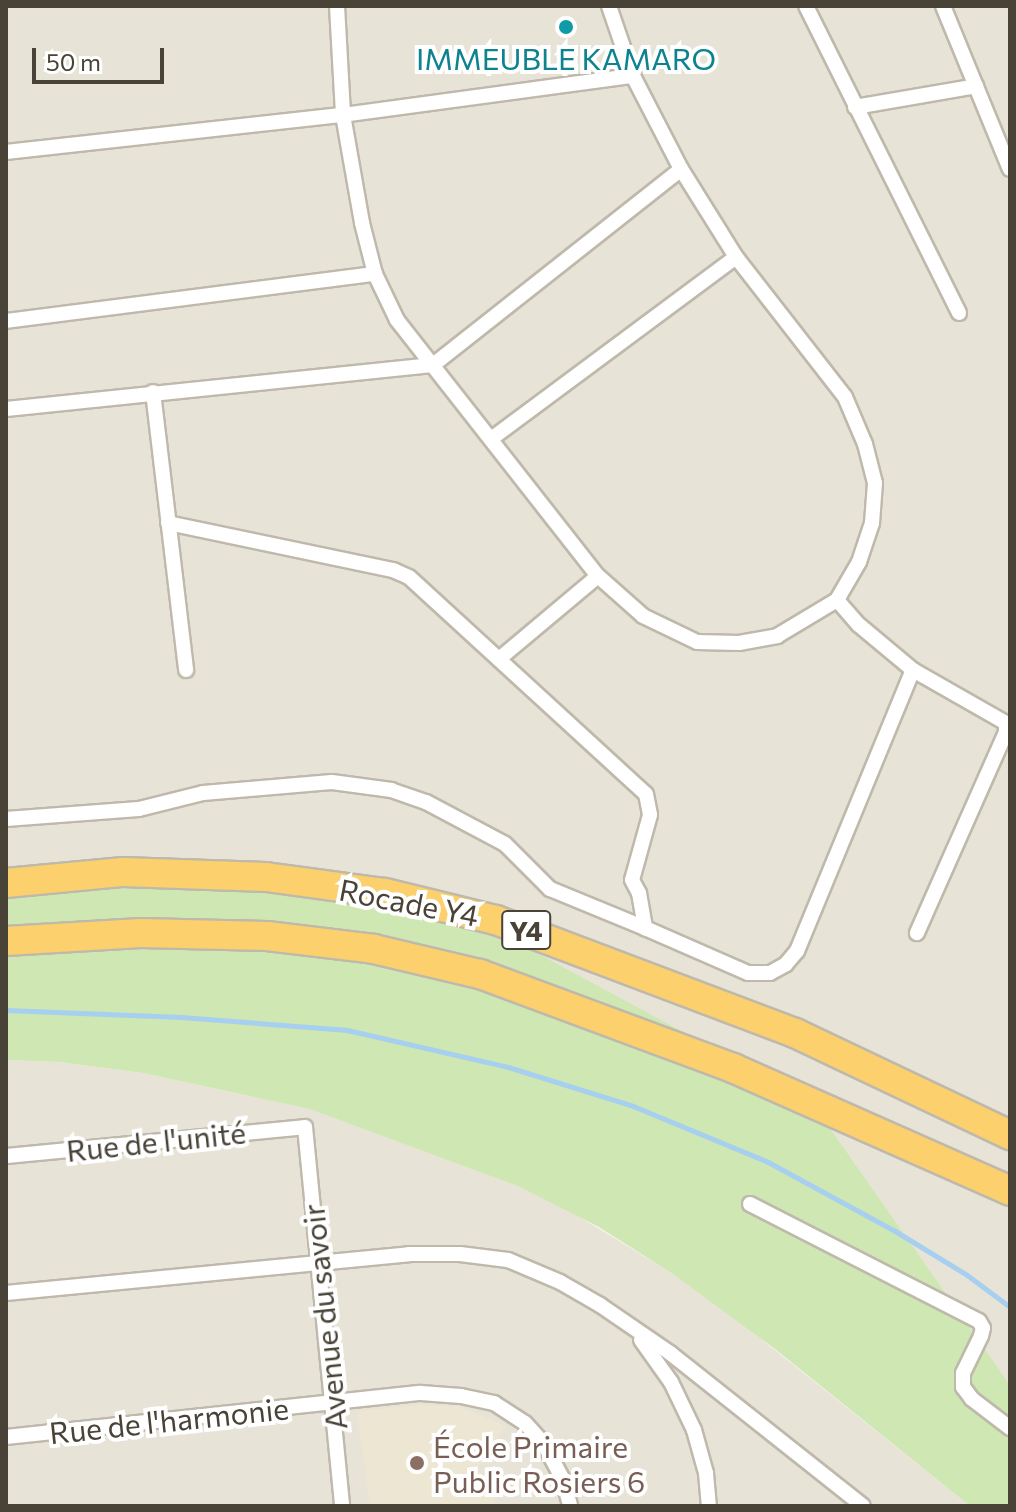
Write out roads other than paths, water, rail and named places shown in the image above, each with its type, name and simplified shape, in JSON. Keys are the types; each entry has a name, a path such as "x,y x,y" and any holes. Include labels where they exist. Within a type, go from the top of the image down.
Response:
{"highway":[{"name":"Rocade Y4","path":"6,883 123,872 266,877 385,893 496,920 648,974 795,1033 1010,1135"},
{"name":"Rocade Y4","path":"6,941 141,933 267,936 374,949 465,971 733,1068 1010,1191"}],"street":[{"path":"337,6 343,115 362,223 375,274 397,320 598,576 643,616 697,642 739,643 777,636 837,600 859,562 872,523 875,483 865,444 845,397 736,257 681,169 633,76 609,6"},
{"path":"806,6 959,313"},
{"path":"943,6 1010,169"},
{"path":"6,152 343,115 633,76"},
{"path":"855,107 976,86"},
{"path":"6,409 433,365 681,169"},
{"path":"491,439 736,257"},
{"path":"6,321 375,274"},
{"path":"153,392 186,670"},
{"path":"168,523 393,570 409,577 646,794 650,815 632,880 639,893 645,928"},
{"path":"499,659 598,576"},
{"path":"837,600 859,625 913,670 1006,723 1006,732 917,933"},
{"path":"6,819 139,809 203,793 332,782 391,790 426,802 505,844 550,889 748,973 770,973 786,964 797,951 913,670"},
{"name":"Rue de l'unité","path":"6,1156 305,1127"},
{"name":"Avenue du savoir","path":"305,1127 342,1506"},
{"path":"750,1204 979,1321 983,1328 963,1373 963,1387 972,1399 1010,1428"},
{"path":"6,1293 318,1260 460,1254 508,1260 560,1282 670,1353 863,1506"},
{"path":"636,1333 671,1382 694,1430 706,1473 709,1506"},
{"name":"Rue de l'harmonie","path":"6,1437 421,1393 461,1396 494,1403 525,1423 544,1444 563,1479 570,1506"}],"waterway":[{"path":"6,1010 181,1017 347,1030 508,1067 633,1106 768,1162 895,1231 967,1275 1010,1307"}],"place":[{"name":"IMMEUBLE KAMARO","path":"566,27"},
{"name":"École Primaire Public Rosiers 6","path":"417,1463"}]}
